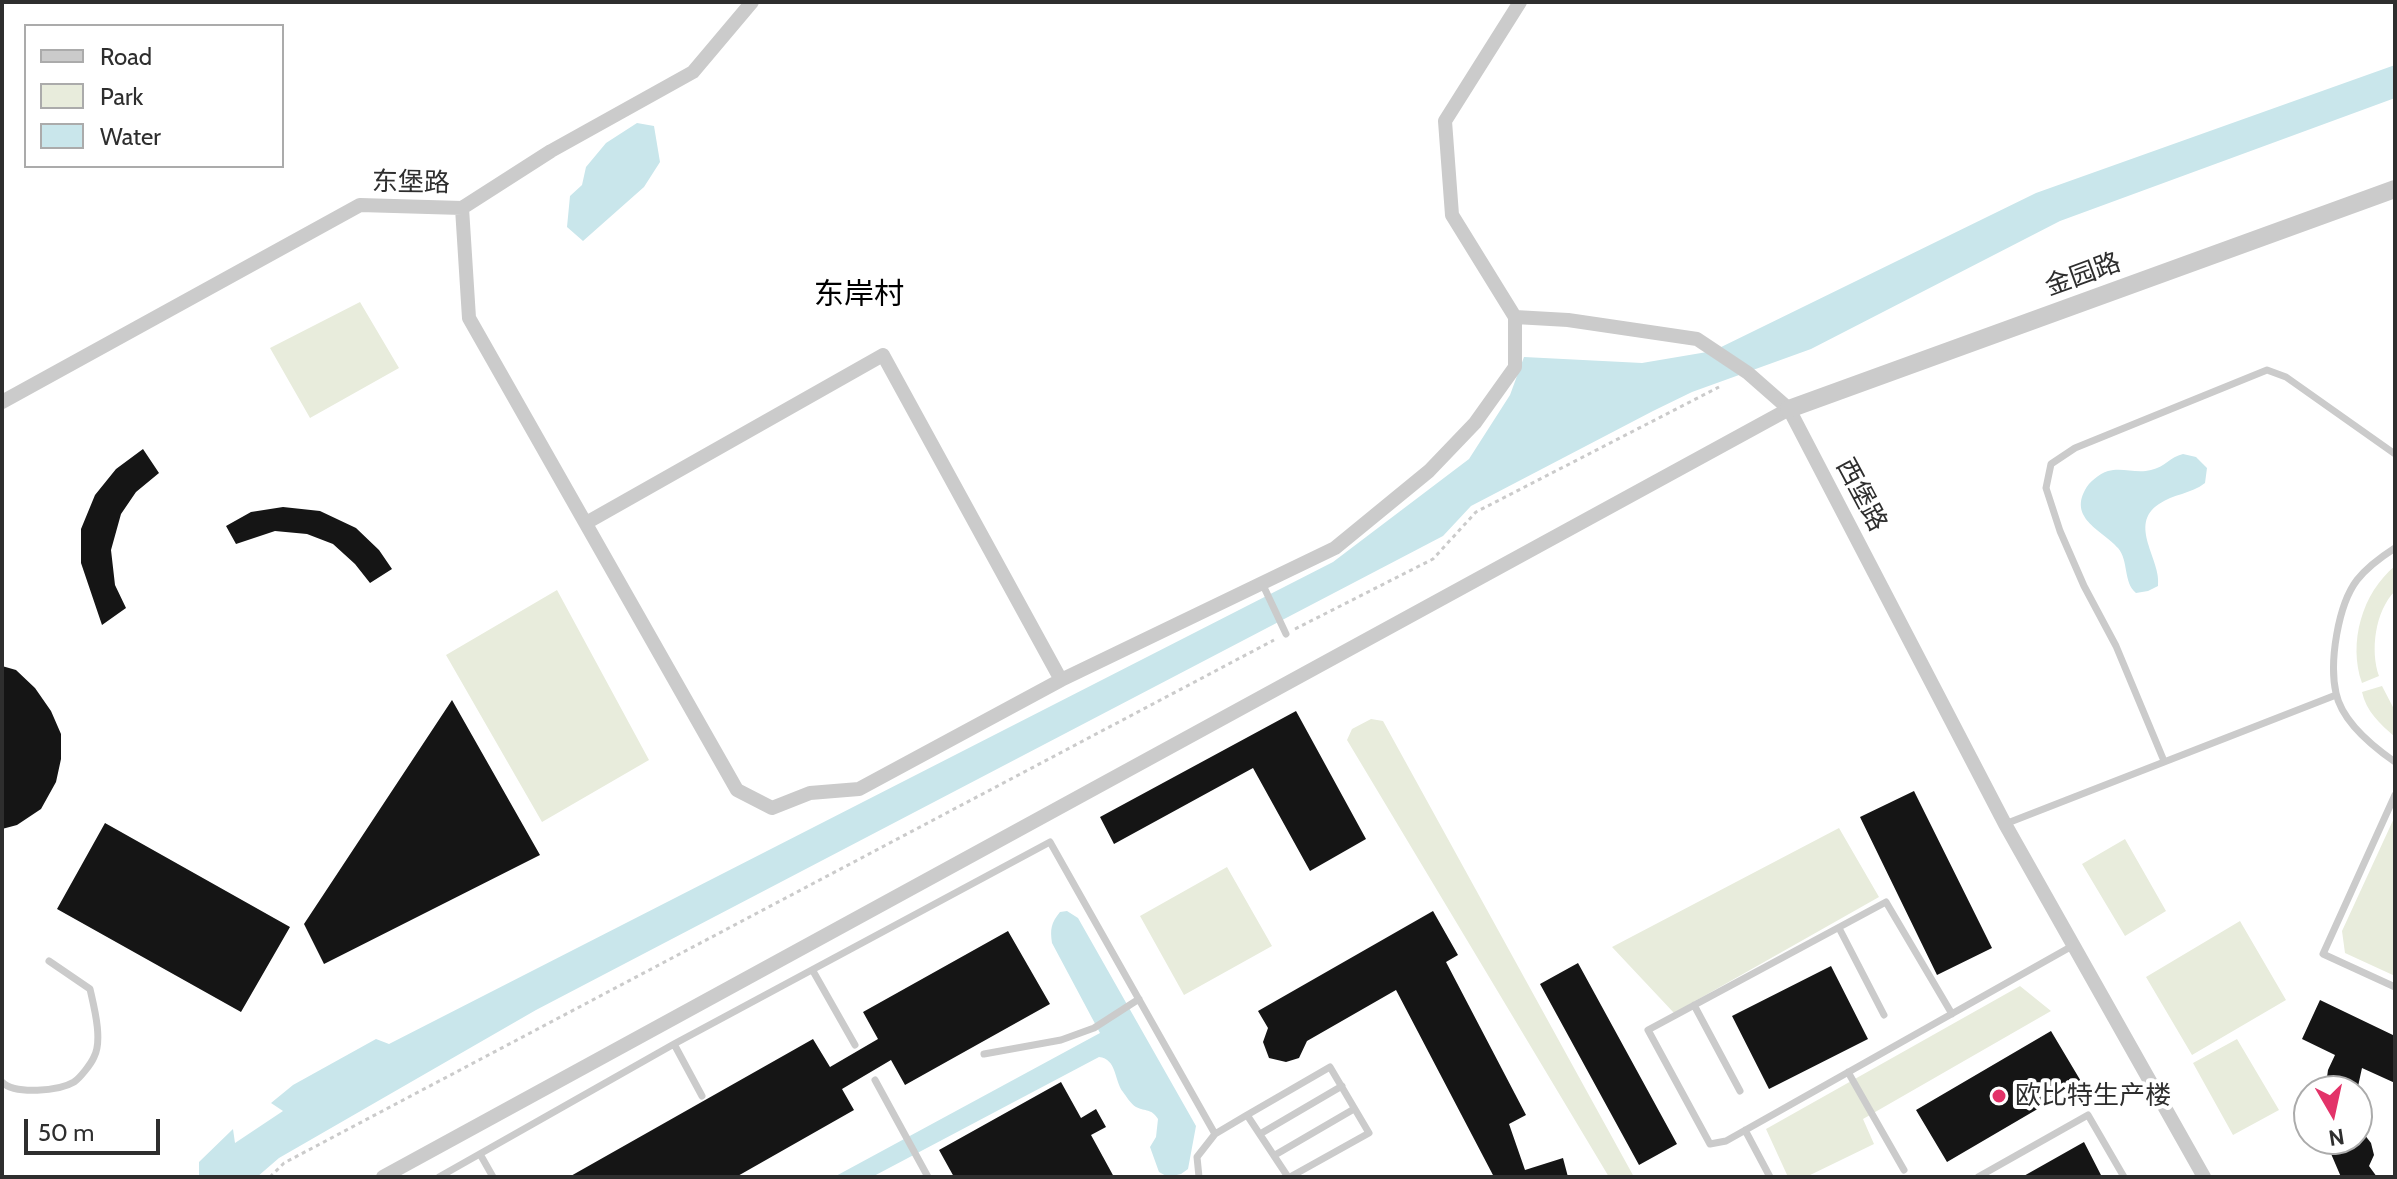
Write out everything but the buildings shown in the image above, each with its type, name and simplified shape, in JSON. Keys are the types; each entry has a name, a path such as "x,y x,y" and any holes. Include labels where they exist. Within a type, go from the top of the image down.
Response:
{"street":[{"name":"东堡路","path":"2,402 360,205 462,208 551,151 693,72 752,2"},
{"path":"462,208 469,318 737,790 772,808 810,793 859,789 1061,680 1335,548 1429,471 1475,423 1515,367 1515,317 1452,215 1445,121 1520,2"},
{"name":"金园路","path":"1789,409 2395,189"},
{"name":"西堡路","path":"1515,317 1568,320 1702,341 1748,373 1789,409 2005,824 2204,1177"},
{"path":"586,523 883,355 1061,680"},
{"path":"383,1177 1789,409"}],"lane":[{"path":"2164,761 2116,646 2084,586 2060,531 2046,488 2051,464 2075,448 2267,370 2286,377 2395,454"},
{"path":"2395,548 2377,559 2356,581 2344,609 2333,651 2336,695 2349,720 2375,748 2395,762"},
{"path":"1262,583 1286,634"},
{"path":"2005,824 2336,695"},
{"path":"2395,795 2323,954 2395,987"},
{"path":"439,1177 674,1044 1050,842 1136,1002 1215,1134"},
{"path":"1952,1014 1886,902 1648,1030 1710,1144 1726,1141 1745,1130 1952,1014 2074,945"},
{"path":"1839,928 1884,1015"},
{"path":"2,1082 8,1087 45,1091 75,1081 95,1056 97,1021 90,989 49,961"},
{"path":"813,971 855,1045"},
{"path":"984,1054 1061,1040 1094,1028 1136,1002"},
{"path":"1694,1005 1740,1091"},
{"path":"674,1044 702,1096"},
{"path":"1199,1177 1197,1157 1215,1134 1247,1115 1330,1067 1369,1133 1289,1177 1247,1115"},
{"path":"1848,1072 1904,1170"},
{"path":"875,1080 928,1177"},
{"path":"1260,1134 1342,1086"},
{"path":"1275,1155 1354,1109"},
{"path":"1978,1177 2088,1115 2124,1177"},
{"path":"1745,1130 1770,1177"},
{"path":"480,1154 493,1177"}],"path":[{"path":"270,1177 284,1163 366,1119 1433,559 1476,512 1719,387"}],"green space":[{"path":"360,302 399,368 310,418 270,348"},
{"path":"2395,566 2395,591 2383,609 2376,632 2375,655 2379,676 2362,683 2357,652 2361,620 2374,590"},
{"path":"557,590 649,760 542,822 446,655"},
{"path":"2382,686 2395,711 2395,737 2370,711 2362,692"},
{"path":"1371,719 1383,721 1634,1177 1609,1177 1347,740 1352,729"},
{"path":"2395,816 2395,976 2345,953 2342,931"},
{"path":"1839,828 1879,897 1674,1013 1612,947"},
{"path":"2125,839 2166,911 2125,936 2082,864"},
{"path":"1227,867 1272,946 1184,995 1140,916"},
{"path":"2240,921 2286,1000 2192,1055 2146,977"},
{"path":"2020,986 2051,1011 1863,1119 1874,1144 1806,1177 1788,1177 1766,1129"},
{"path":"2237,1039 2279,1110 2233,1135 2193,1063"}],"water":[{"path":"2395,65 2395,98 2060,221 1811,349 1692,392 1653,411 1471,506 1443,536 536,1010 279,1158 257,1177 199,1177 199,1162 233,1129 235,1143 283,1111 271,1103 293,1085 376,1039 389,1044 1333,562 1469,459 1510,395 1524,357 1642,363 1713,351 2036,193"},
{"path":"637,123 654,126 660,162 644,187 583,241 567,227 570,196 582,185 586,167 606,143"},
{"path":"2183,454 2196,457 2207,468 2205,483 2164,501 2150,512 2146,532 2158,586 2136,593 2129,583 2121,553 2084,517 2081,500 2089,484 2105,472 2151,470"},
{"path":"1067,911 1078,918 1196,1126 1188,1169 1168,1177 1159,1172 1150,1147 1156,1137 1158,1119 1151,1112 1132,1104 1120,1087 1112,1066 1099,1057 872,1177 834,1177 1100,1033 1052,943 1053,923 1060,912"}],"place":[{"name":"欧比特生产楼","path":"1999,1096"}],"district":[{"name":"东岸村","path":"859,295"}]}
